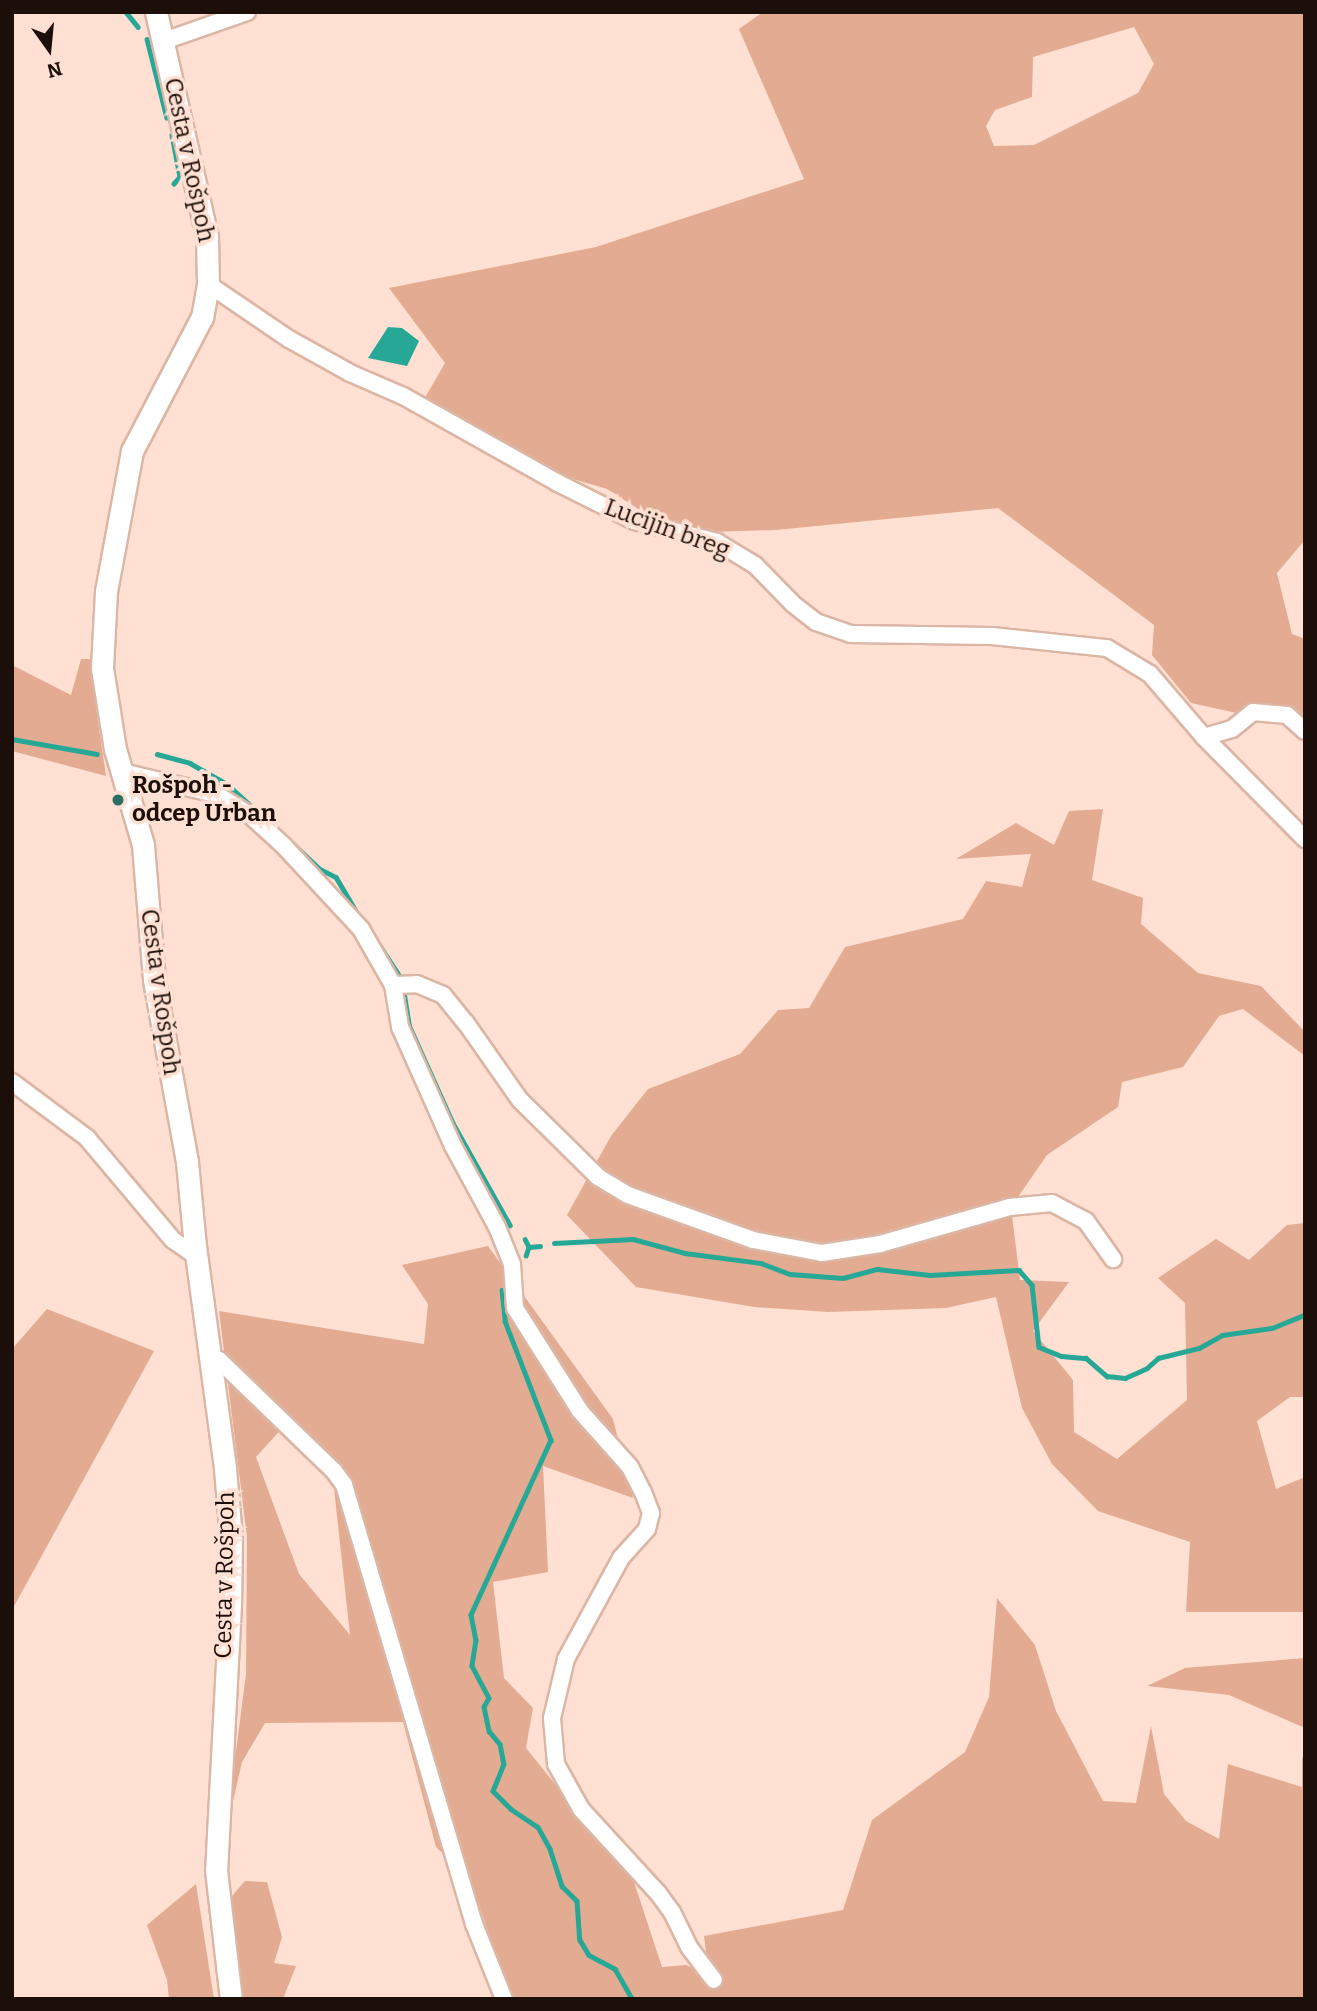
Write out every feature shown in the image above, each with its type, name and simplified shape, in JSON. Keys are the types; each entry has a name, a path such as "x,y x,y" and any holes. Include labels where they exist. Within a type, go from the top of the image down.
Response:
{"street":[{"name":"Cesta v Rošpoh","path":"156,12 207,236 208,284 202,317 132,451 114,535 106,591 103,668 108,721 142,837 154,980 187,1162 231,1537 216,1870 231,1999"},
{"path":"164,41 247,12"},
{"name":"Lucijin breg","path":"208,284 289,339 351,373 403,396 600,505 634,522 718,542 755,565 793,604 816,622 850,634 992,636 1107,648 1150,674 1204,737 1305,839"},
{"path":"1204,737 1231,729 1253,712 1287,715 1305,731"},
{"path":"122,772 216,794 250,815 283,845 361,929 393,985 400,1027 453,1146 496,1227 512,1264 515,1307 580,1411 630,1467 651,1513 647,1529 621,1558 566,1659 552,1718 556,1764 582,1809 672,1912 689,1947 714,1980"},
{"path":"393,985 416,984 443,995 520,1100 598,1177 628,1195 753,1240 822,1253 880,1244 1010,1207 1052,1203 1086,1221 1113,1259"},
{"path":"12,1082 87,1138 173,1240 196,1256"},
{"path":"212,1359 219,1360 315,1452 344,1485 474,1924 504,1999"}],"shaded area":[{"path":"763,12 1305,12 1305,540 1277,573 1292,634 1305,639 1305,728 1191,703 1152,655 1154,625 998,508 776,530 676,533 607,489 553,473 423,401 445,363 389,288 596,247 804,179 739,29","holes":["1134,27 1154,64 1138,93 1034,145 994,146 986,126 995,110 1032,97 1033,57"]},
{"path":"81,659 95,659 96,708 106,776 12,751 12,665 71,695"},
{"path":"1103,809 1092,880 1143,898 1141,924 1198,973 1261,986 1305,1032 1305,1056 1243,1009 1219,1016 1183,1067 1122,1082 1118,1107 1047,1155 1011,1207 1020,1280 1069,1282 1033,1331 1073,1380 1074,1432 1117,1459 1187,1400 1185,1303 1158,1278 1216,1239 1249,1260 1287,1225 1305,1223 1305,1397 1290,1397 1257,1421 1276,1489 1305,1477 1305,1612 1186,1612 1190,1542 1098,1511 1052,1464 1022,1408 996,1297 946,1308 828,1312 754,1307 636,1287 567,1215 611,1136 648,1089 740,1054 778,1010 809,1008 845,947 963,919 986,881 1022,887 1031,854 956,859 1016,823 1054,845 1069,811"},
{"path":"488,1246 613,1419 633,1498 543,1466 548,1572 493,1582 504,1678 533,1708 526,1748 634,1882 662,1967 686,1965 709,1975 704,1936 843,1910 872,1820 965,1752 989,1697 997,1598 1035,1645 1056,1711 1103,1801 1136,1803 1151,1726 1164,1794 1186,1821 1219,1839 1228,1764 1302,1787 1302,1758 1305,1756 1305,1999 511,1999 470,1878 436,1847 403,1722 265,1723 242,1762 225,1836 246,1674 247,1537 219,1311 424,1344 428,1304 402,1265","holes":["285,1425 331,1461 350,1635 299,1574 256,1457"]},
{"path":"47,1309 154,1351 12,1610 12,1349"},
{"path":"1305,1658 1305,1728 1229,1695 1147,1686 1185,1668"},
{"path":"245,1881 267,1882 282,1937 274,1963 296,1966 283,1999 236,1999 226,1903"},
{"path":"196,1884 214,1999 169,1999 167,1980 147,1925"}],"water":[{"path":"388,327 402,328 419,341 407,366 368,358"}],"waterway":[{"path":"126,12 138,27"},
{"path":"147,39 167,118"},
{"path":"172,135 180,177 174,184"},
{"path":"12,739 97,754"},
{"path":"157,754 190,763 227,784 259,813"},
{"path":"289,840 320,869 336,877 359,916"},
{"path":"371,932 401,978"},
{"path":"404,992 409,1025 453,1123 510,1225"},
{"path":"525,1239 529,1247 526,1256"},
{"path":"554,1243 633,1239 685,1253 761,1263 790,1274 843,1278 877,1269 930,1275 1019,1270 1032,1285 1039,1347 1061,1356 1086,1358 1107,1376 1125,1378 1147,1368 1158,1358 1199,1348 1222,1335 1272,1328 1305,1315"},
{"path":"529,1247 540,1246"},
{"path":"502,1290 505,1321 551,1440 471,1615 476,1640 472,1666 489,1698 484,1707 489,1731 500,1744 504,1764 493,1791 511,1809 538,1827 550,1849 562,1886 577,1901 580,1940 589,1955 615,1969 632,1999"}],"place":[{"name":"Rošpoh - odcep Urban","path":"118,800"}]}
